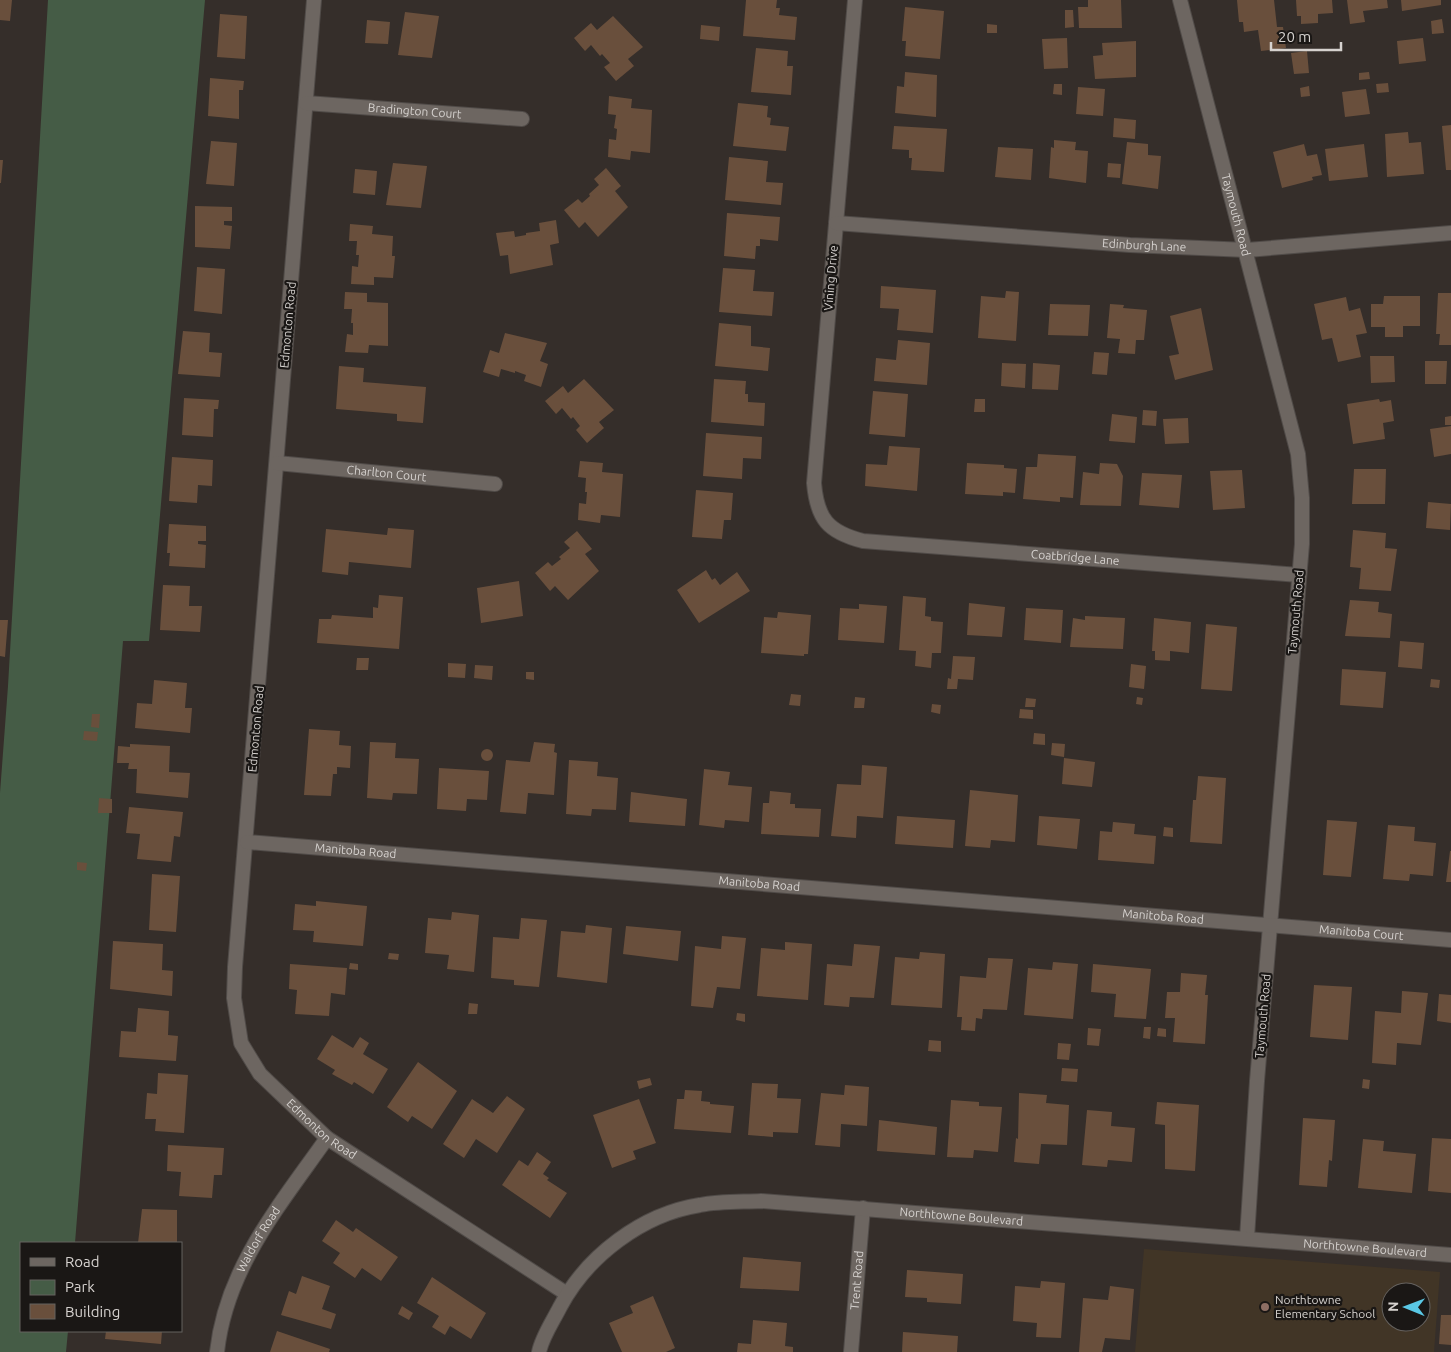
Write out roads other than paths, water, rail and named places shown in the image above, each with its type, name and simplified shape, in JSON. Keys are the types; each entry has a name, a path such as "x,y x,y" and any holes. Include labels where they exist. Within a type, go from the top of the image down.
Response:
{"street":[{"name":"Edmonton Road","path":"314,0 234,998 242,1044 260,1074 327,1138 567,1294"},
{"name":"Vining Drive","path":"852,538 841,535 825,521 816,503 814,483 855,0"},
{"name":"Taymouth Road","path":"1180,0 1247,250 1298,454 1302,498 1299,575 1257,1081 1247,1238"},
{"name":"Bradington Court","path":"306,103 522,119"},
{"name":"Edinburgh Lane","path":"836,223 1130,245 1247,250 1451,233"},
{"name":"Charlton Court","path":"277,463 495,484"},
{"name":"Coatbridge Lane","path":"852,538 863,541 1299,575"},
{"name":"Manitoba Road","path":"247,842 1271,926"},
{"name":"Manitoba Court","path":"1271,926 1451,940"},
{"name":"Waldorf Road","path":"217,1352 223,1312 239,1272 255,1241 327,1138"},
{"name":"Northtowne Boulevard","path":"540,1352 567,1294 586,1269 608,1247 658,1217 691,1207 761,1201 1451,1255"},
{"name":"Trent Road","path":"851,1352 863,1208"}],"place":[{"name":"Northtowne Elementary School","path":"1265,1307"}]}
